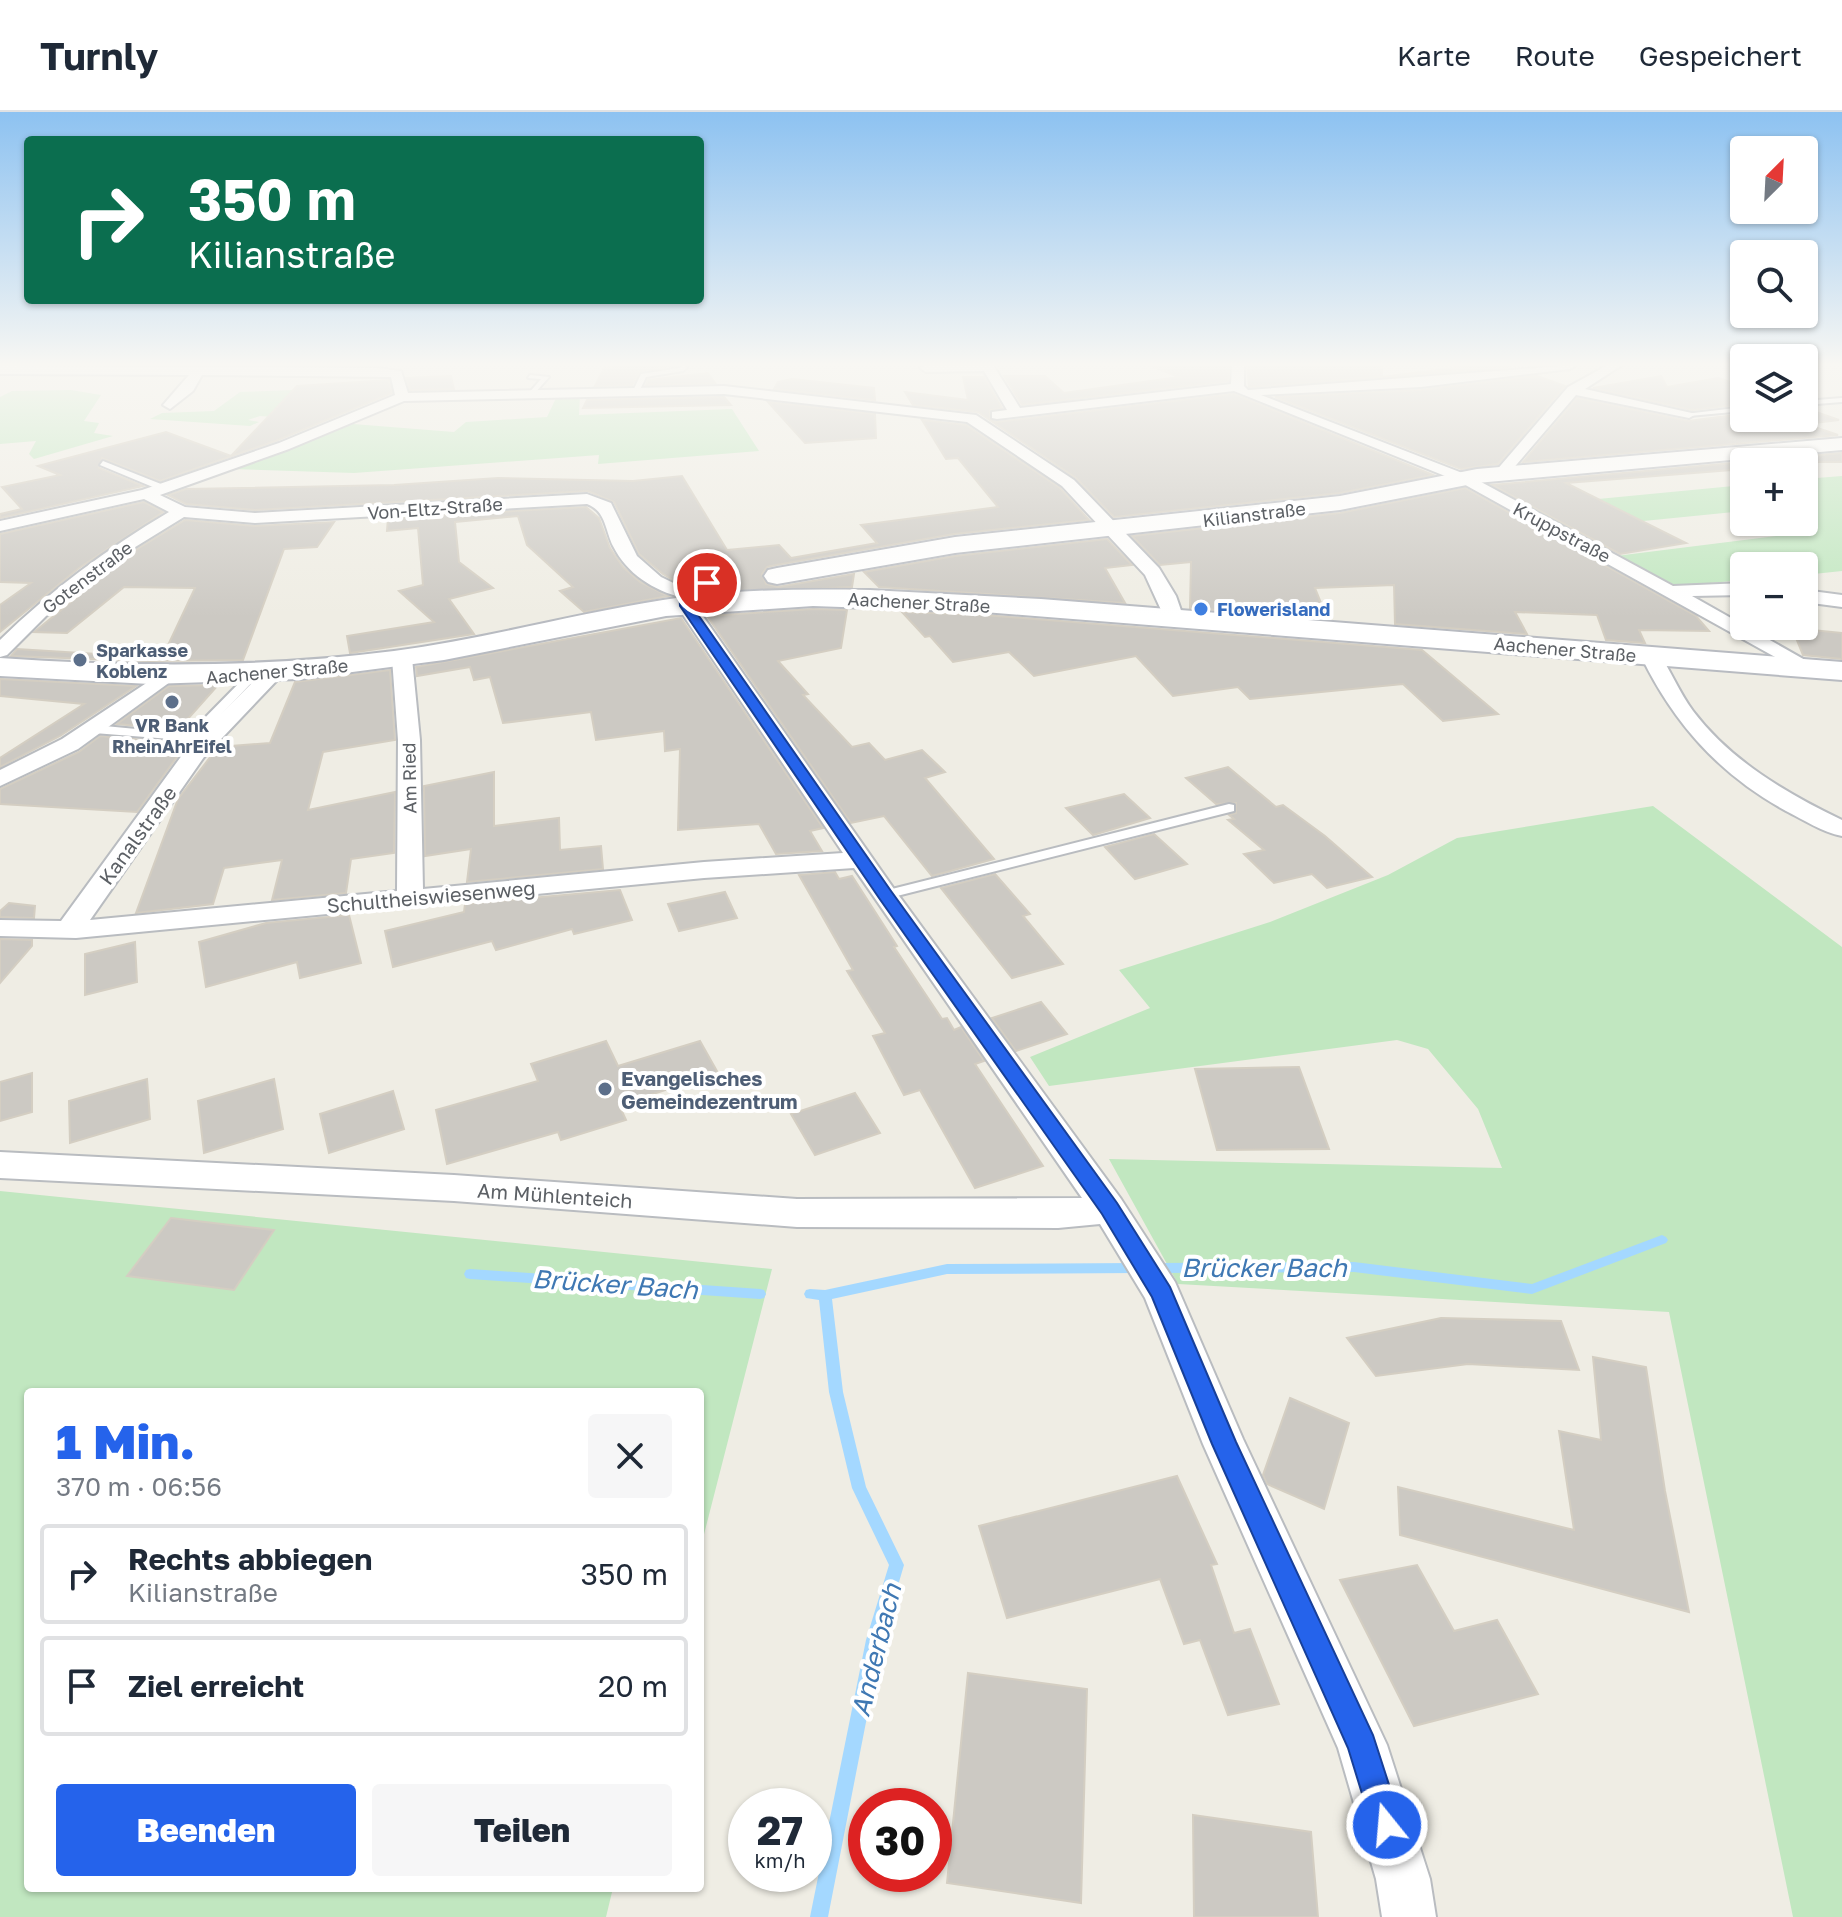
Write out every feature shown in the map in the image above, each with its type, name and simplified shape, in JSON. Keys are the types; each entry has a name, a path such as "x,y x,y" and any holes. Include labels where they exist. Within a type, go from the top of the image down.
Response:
{"main road":[{"name":"Kilianstraße","path":"685,599 707,583 809,571 955,545 1113,531 1340,503 1465,479 1784,449"},
{"name":"Aachener Straße","path":"0,667 163,678 263,674 402,658 685,599 857,598 1174,619 1842,671"},
{"path":"0,677 47,671"}],"street":[{"path":"0,526 154,491 273,449"},
{"path":"1018,449 1068,483 1113,531 1162,585 1174,619"},
{"name":"Kruppstraße","path":"1390,449 1465,479 1674,591 1811,669"},
{"path":"1500,475 1522,449"},
{"name":"Von-Eltz-Straße","path":"154,491 181,512 281,517 563,498 592,500 607,509 621,546 637,565 685,599"},
{"name":"Gotenstraße","path":"0,651 39,612 126,545 181,512"},
{"path":"1674,591 1730,589"},
{"path":"1818,598 1842,601"},
{"path":"685,599 885,895 1118,1224 1157,1287 1224,1444 1362,1745 1403,1879 1409,1917"},
{"path":"1651,656 1662,682 1716,753 1740,774 1802,811 1842,829"},
{"name":"Am Ried","path":"402,658 409,740 410,898"},
{"name":"Kanalstraße","path":"69,930 196,752 263,674"},
{"path":"0,779 94,729 163,678"},
{"name":"Schultheiswiesenweg","path":"0,928 69,930 704,870 861,860"},
{"name":"Am Mühlenteich","path":"0,1165 454,1188 797,1213 1058,1214 1118,1224"}],"lane":[{"path":"103,463 154,491"},
{"path":"94,729 192,738 263,674"},
{"path":"885,895 1229,808"}],"green space":[{"path":"32,449 68,449 34,459 29,454"},
{"path":"284,449 759,451 598,464 599,455 354,473 230,469"},
{"path":"1842,476 1842,571 1818,574 1818,552 1730,552 1730,581 1677,586 1616,556 1777,536 1818,536 1818,478"},
{"path":"1730,486 1730,512 1563,529 1525,506"},
{"path":"1653,806 1842,947 1842,1917 1793,1917 1669,1312 1178,1284 1109,1159 1502,1168 1478,1109 1428,1049 1397,1040 1049,1086 1030,1057 1150,1008 1119,970 1270,922 1388,875 1457,838"},
{"path":"0,1191 772,1269 704,1534 704,1388 24,1388 24,1892 612,1892 606,1917 0,1917"}],"building":[{"path":"101,449 213,449 231,456 237,449 251,449 160,481 102,458 99,468 143,486 0,518 0,514 22,509 2,487 60,475 38,466"},
{"path":"940,449 1002,449 1060,488 1089,520 954,534 776,565 767,567 762,574 766,584 778,587 854,574 852,587 695,593 663,574 639,554 614,502 588,491 255,510 186,504 168,495 186,489 394,485 498,478 633,481 682,476 727,550 779,545 791,558 877,543 861,525 998,507 958,458 946,459"},
{"path":"1033,449 1370,449 1433,475 1340,493 1114,517 1076,478"},
{"path":"1410,449 1511,449 1498,464 1461,469"},
{"path":"1534,449 1672,449 1523,462"},
{"path":"1842,453 1842,462 1818,462 1818,455"},
{"path":"1730,463 1730,470 1566,483 1686,543 1620,554 1492,485"},
{"path":"1465,488 1696,616 1709,631 1639,630 1645,643 1606,640 1597,615 1515,612 1527,634 1395,624 1394,585 1315,588 1327,618 1190,608 1191,562 1160,565 1132,536 1340,513"},
{"path":"144,502 163,512 79,568 0,632 0,605 31,583 0,582 0,534"},
{"path":"586,507 599,518 610,548 623,567 640,582 668,596 584,612 560,591 573,587 527,545 518,516 455,522 459,562 493,588 449,599 474,634 350,653 347,636 434,622 399,591 423,585 418,528 387,531 388,518"},
{"path":"185,520 255,526 334,522 317,547 284,549 243,660 148,661 11,656 17,649 162,658 195,588 124,587 67,633 34,632 134,551"},
{"path":"1107,539 1132,565 1105,568 1125,603 879,587 864,572 955,556"},
{"path":"813,609 847,610 841,648 778,661 808,694 803,695 852,747 869,743 885,760 922,750 945,772 925,778 994,859 932,876 884,816 851,823 707,616"},
{"path":"902,612 984,615 1422,650 1498,714 1443,721 1403,684 1250,699 1238,687 1173,696 1136,656 1034,676 1009,652 953,662 930,636 925,637"},
{"path":"681,618 823,828 810,831 822,851 776,854 759,824 678,830 680,749 665,751 664,731 596,740 591,712 503,723 490,677 474,680 470,667 417,676 416,667"},
{"path":"1818,631 1842,633 1842,659 1803,655 1797,640 1818,640"},
{"path":"390,670 395,740 323,752 308,810 395,792 394,853 351,859 346,893 272,900 282,860 224,868 213,904 136,913 178,799 218,747 270,743 295,682"},
{"path":"0,679 136,686 60,736 0,767 0,758 84,704 0,696"},
{"path":"218,685 178,730 117,724 169,686"},
{"path":"100,736 168,742 160,751 182,750 137,812 0,804 0,789 79,752"},
{"path":"1228,767 1276,807 1283,805 1325,836 1372,877 1327,888 1312,874 1274,883 1244,854 1264,850 1228,820 1234,819 1229,815 1236,813 1236,803 1216,804 1186,778"},
{"path":"494,772 494,826 559,818 560,850 601,846 603,869 467,882 471,849 425,856 424,786"},
{"path":"1124,794 1150,818 1093,835 1066,808"},
{"path":"1154,834 1187,864 1135,879 1105,847"},
{"path":"835,872 839,879 852,876 942,1019 947,1018 954,1030 961,1027 984,1061 975,1064 1043,1166 975,1188 920,1090 904,1095 873,1036 885,1033 847,971 853,970 799,875"},
{"path":"995,874 1030,914 1023,916 1063,964 1012,978 941,888"},
{"path":"620,890 632,920 574,934 572,929 496,950 492,941 393,967 385,931 464,912 465,904"},
{"path":"725,892 737,918 679,931 668,904"},
{"path":"9,903 35,906 34,918 0,917 0,911"},
{"path":"349,915 361,963 300,978 297,962 206,987 199,942 266,923"},
{"path":"0,939 32,940 32,946 0,983"},
{"path":"135,942 137,982 85,995 85,954"},
{"path":"1041,1002 1067,1034 1016,1051 992,1018"},
{"name":"Evangelisches Gemeindezentrum","path":"606,1041 618,1066 700,1041 718,1073 619,1105 626,1120 561,1140 558,1132 447,1164 436,1110 538,1081 531,1064"},
{"path":"1299,1067 1329,1149 1217,1150 1195,1069"},
{"path":"32,1073 32,1112 0,1121 0,1082"},
{"path":"147,1079 150,1119 70,1143 69,1101"},
{"path":"274,1079 283,1129 204,1153 198,1101"},
{"path":"393,1091 404,1129 329,1153 320,1114"},
{"path":"855,1093 880,1133 815,1155 791,1114"},
{"path":"171,1218 274,1230 234,1290 127,1276"},
{"path":"1441,1318 1561,1321 1579,1370 1468,1364 1376,1376 1347,1338"},
{"path":"1593,1357 1646,1367 1665,1491 1689,1612 1400,1535 1398,1487 1574,1530 1559,1431 1601,1440"},
{"path":"1290,1398 1349,1423 1324,1509 1267,1484 1263,1475"},
{"path":"1177,1476 1217,1564 1211,1565 1234,1633 1250,1629 1279,1704 1228,1715 1200,1640 1184,1644 1160,1579 1007,1618 979,1526"},
{"path":"1417,1565 1454,1631 1497,1620 1538,1694 1414,1726 1340,1580"},
{"path":"968,1673 1087,1689 1081,1903 952,1884 952,1833"},
{"path":"1193,1815 1311,1832 1318,1917 1194,1917"}],"waterway":[{"name":"Brücker Bach","path":"1153,1268 1354,1267 1532,1289 1662,1240"},
{"name":"Brücker Bach","path":"825,1295 947,1269 1137,1268"},
{"name":"Brücker Bach","path":"470,1274 760,1294"},
{"name":"Brücker Bach","path":"810,1294 825,1295"},
{"name":"Anderbach","path":"819,1917 874,1640 897,1565 859,1488 836,1392 825,1295"}],"place":[{"name":"Flowerisland","path":"1201,609"},
{"name":"Sparkasse Koblenz","path":"80,660"},
{"name":"VR Bank RheinAhrEifel","path":"172,702"},
{"name":"Evangelisches Gemeindezentrum","path":"605,1089"}],"route":[{"path":"707,583 683,592 686,606 885,895 1109,1209 1162,1293 1224,1444 1362,1745 1387,1825"}]}
